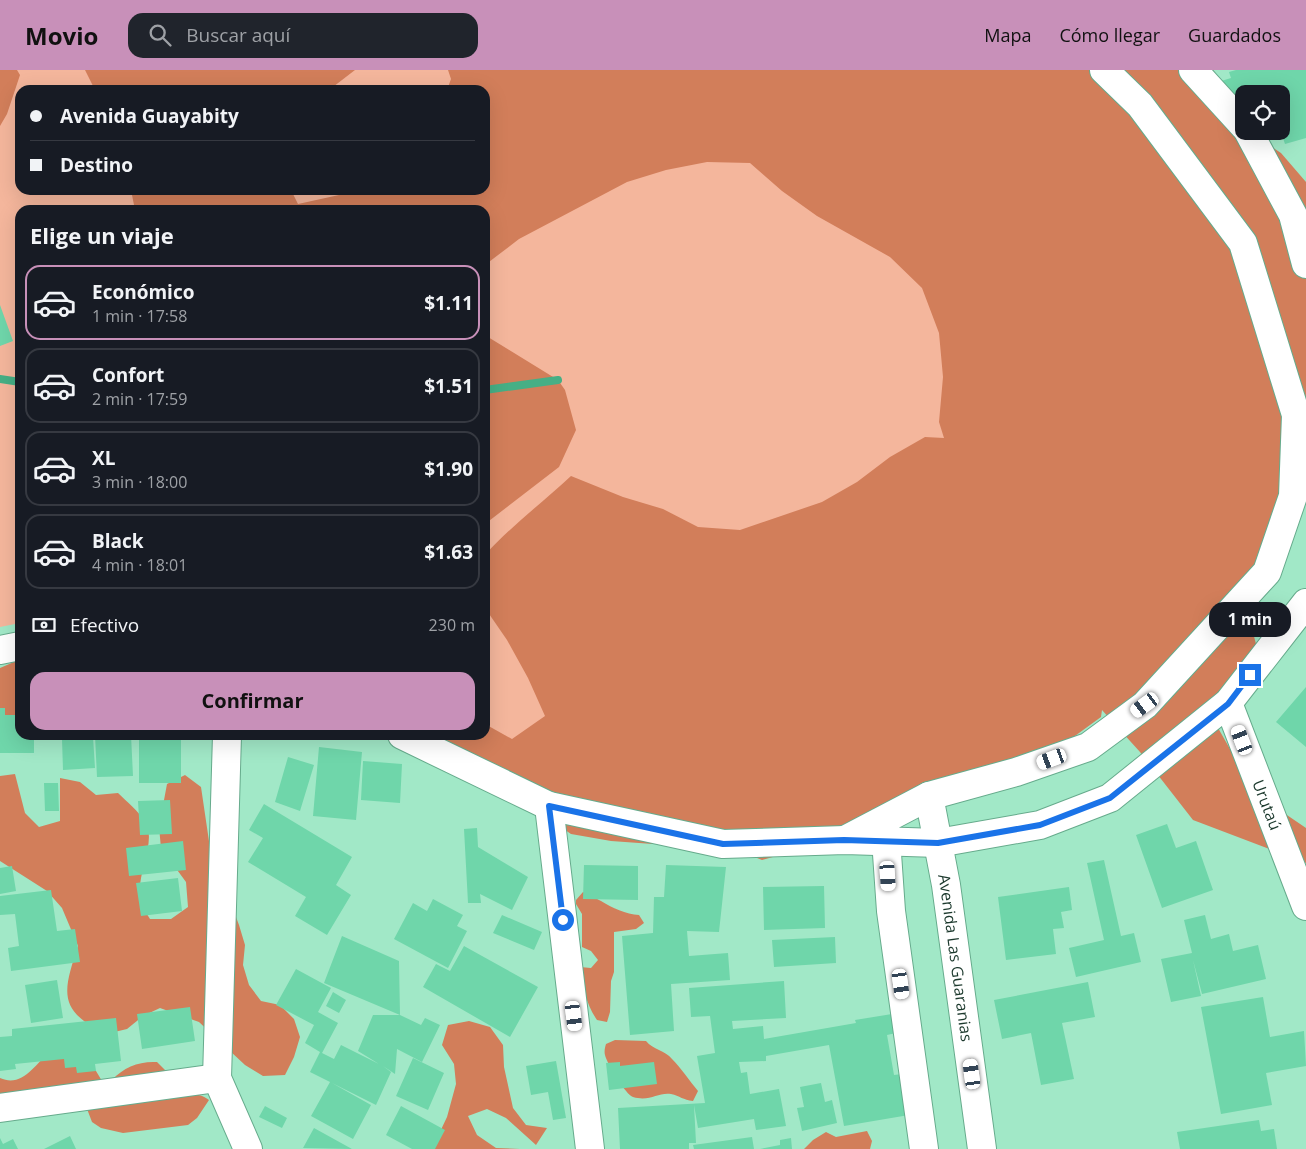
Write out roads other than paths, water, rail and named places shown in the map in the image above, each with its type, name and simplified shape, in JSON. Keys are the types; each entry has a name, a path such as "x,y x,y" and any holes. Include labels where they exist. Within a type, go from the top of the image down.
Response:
{"street":[{"path":"885,831 929,796 1016,772 1088,747 1145,705 1267,572 1293,496 1296,415 1243,243 1140,105 1104,70"},
{"path":"1194,70 1235,116"},
{"path":"1254,140 1300,214 1306,264"},
{"path":"412,740 549,806 723,844 844,840 885,831 938,843 1040,825 1110,798 1228,704 1306,603"},
{"path":"0,650 15,647"},
{"name":"Urutaú","path":"1228,704 1306,906"},
{"path":"227,740 217,1078 248,1149"},
{"name":"Avenida Las Guaranias","path":"929,796 938,843 982,1149"},
{"path":"549,806 590,1149"},
{"path":"885,831 891,911 924,1149"},
{"path":"0,1108 217,1078"}],"waterway":[{"path":"0,379 15,381"},
{"path":"490,389 558,380"}]}
